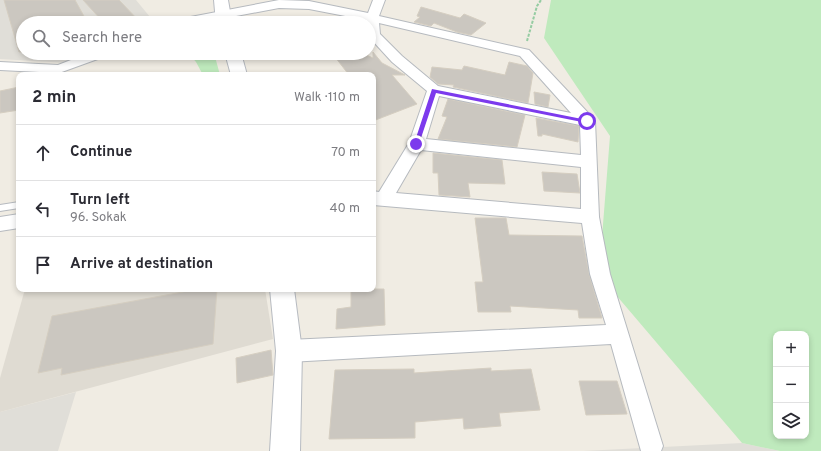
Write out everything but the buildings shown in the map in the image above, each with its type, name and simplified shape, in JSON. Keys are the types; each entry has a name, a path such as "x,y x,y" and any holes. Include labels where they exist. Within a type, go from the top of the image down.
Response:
{"street":[{"path":"372,16 379,0"},
{"path":"207,16 222,12 278,4 317,6 367,16"},
{"path":"376,18 467,41 524,53 587,121 590,217 600,274 620,334 651,446"},
{"path":"376,36 397,59 434,90 587,121"},
{"path":"0,66 59,69 83,60"},
{"path":"235,60 238,72"},
{"path":"434,90 416,144 379,198 590,217"},
{"path":"416,144 589,162"},
{"path":"0,224 16,221"},
{"path":"282,292 289,351 285,451"},
{"path":"289,351 620,334"}],"lane":[{"path":"0,208 16,205"}],"path":[{"path":"524,53 537,6 541,0"}],"shaded area":[{"path":"0,0 136,0 149,16 16,16 16,60 0,59"},
{"path":"17,60 74,60 67,63"},
{"path":"24,292 265,292 273,339 0,412 0,378"},
{"path":"76,392 58,451 0,451 0,412"},
{"path":"742,443 780,451 583,451"}],"green space":[{"path":"551,0 821,0 821,451 780,451 742,443 599,275 610,136 544,38"},
{"path":"194,60 216,60 219,72 201,72"}],"route":[{"path":"416,144 434,90 587,121"}]}
